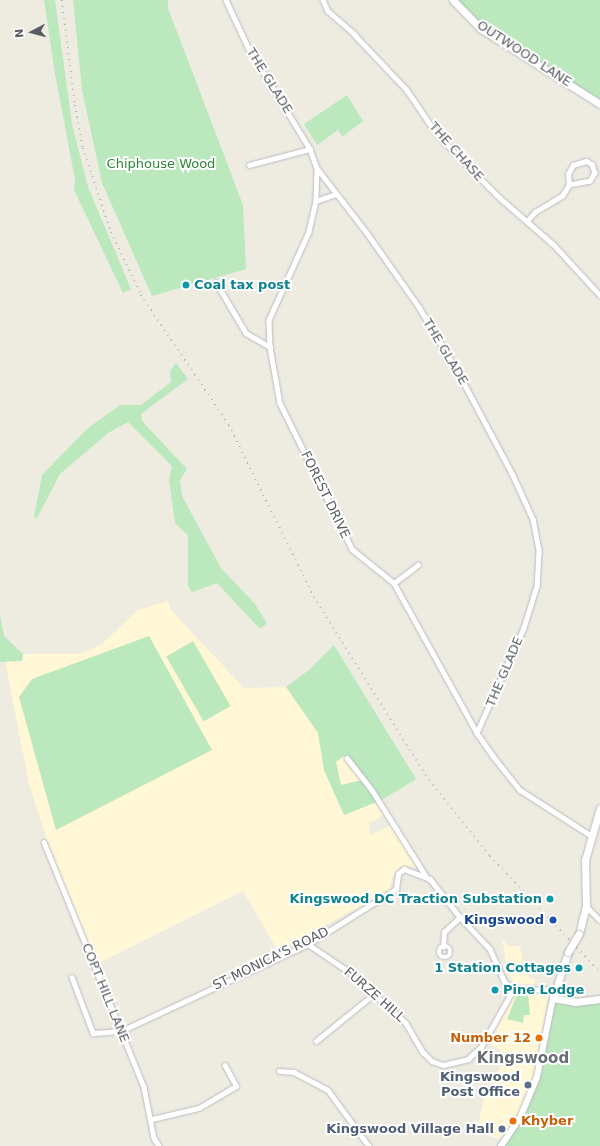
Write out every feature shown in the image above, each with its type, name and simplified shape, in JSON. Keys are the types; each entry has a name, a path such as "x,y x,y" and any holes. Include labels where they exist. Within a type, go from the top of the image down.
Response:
{"main road":[{"name":"OUTWOOD LANE","path":"453,0 481,29 600,104"},
{"path":"600,808 585,860 586,906 579,934 568,952 553,998 575,1002 600,1000"}],"street":[{"name":"THE GLADE","path":"226,0 248,47 310,149 317,168 419,307 485,420 533,519 538,551 537,586 524,628 477,733"},
{"name":"THE CHASE","path":"323,0 328,11 354,34 407,90 434,130 451,149 500,198 554,245 600,295"},
{"path":"249,165 310,149"},
{"path":"527,221 540,208 557,201 570,185 590,181 595,173 592,164 582,162 570,168 568,174 570,185"},
{"name":"FOREST DRIVE","path":"317,168 316,201 309,232 269,320 270,347 280,403 341,530 352,549 394,583 477,733 520,790 592,836"},
{"path":"316,201 336,194"},
{"path":"216,282 246,333 270,347"},
{"path":"394,583 418,565"},
{"path":"347,758 372,790 426,876 460,917 490,948 505,982 513,990 555,989"},
{"name":"COPT HILL LANE","path":"44,842 144,1087 152,1119 154,1138 159,1146"},
{"name":"ST MONICA'S ROAD","path":"121,1031 308,944 396,889 401,871 409,870 426,876"},
{"path":"586,906 600,920"},
{"path":"443,947 444,932 460,917"},
{"name":"FURZE HILL","path":"308,944 351,973 406,1023 423,1052 432,1061 443,1065 468,1059 480,1047 513,990"},
{"path":"72,977 93,1033 121,1031"},
{"path":"316,1041 374,994"},
{"path":"501,1146 520,1118 537,1076 553,998"},
{"path":"152,1119 199,1108 236,1086 225,1066"},
{"path":"279,1071 294,1072 328,1090 369,1146"}],"shaded area":[{"path":"168,601 170,609 244,688 286,687 348,754 382,800 384,815 369,823 370,835 391,825 418,867 402,866 393,875 390,890 278,951 243,891 97,964 53,858 29,784 5,661 22,661 23,654 80,654 102,644 138,610"},
{"path":"502,938 508,946 520,946 524,968 529,977 535,980 535,984 515,984 508,975"},
{"path":"549,992 534,1080 518,1115 500,1139 476,1132 485,1095 507,1054 488,1043 515,994"}],"green space":[{"path":"44,0 55,0 72,124 88,187 131,289 123,293 74,190 75,180 55,74"},
{"name":"Chiphouse Wood","path":"73,0 168,0 168,8 243,205 246,269 152,296 102,183 82,90"},
{"path":"456,0 600,0 600,104 488,32"},
{"path":"347,95 363,121 342,137 338,130 317,145 304,124"},
{"path":"176,363 188,379 141,414 142,421 187,469 180,480 182,496 221,568 255,604 267,624 260,629 217,583 192,592 188,586 188,535 175,523 169,480 172,466 128,422 108,433 60,474 37,518 34,517 42,475 88,428 120,405 141,405 171,382 170,371"},
{"path":"0,615 4,636 23,654 22,661 0,662"},
{"path":"149,636 212,750 56,830 19,697 32,679"},
{"path":"193,641 230,706 204,721 166,656"},
{"path":"334,645 416,779 382,800 344,815 324,770 318,733 286,687 309,670","holes":["344,756 349,757 366,779 341,785 336,762"]},
{"path":"528,994 530,1015 524,1015 523,1023 507,1019 517,995"},
{"path":"553,998 600,999 600,1146 501,1146 520,1118 537,1077"}],"railway":[{"path":"62,0 75,105 83,148 111,232 141,295 229,425 314,597 429,780 490,856 600,972"}],"place":[{"name":"Coal tax post","path":"186,285"},
{"name":"Kingswood DC Traction Substation","path":"550,899"},
{"name":"Kingswood","path":"553,920"},
{"name":"1 Station Cottages","path":"579,968"},
{"name":"Pine Lodge","path":"495,990"},
{"name":"Number 12","path":"539,1038"},
{"name":"Kingswood Post Office","path":"528,1085"},
{"name":"Khyber","path":"513,1121"},
{"name":"Kingswood Village Hall","path":"502,1129"}],"district":[{"name":"Kingswood","path":"523,1059"}]}
